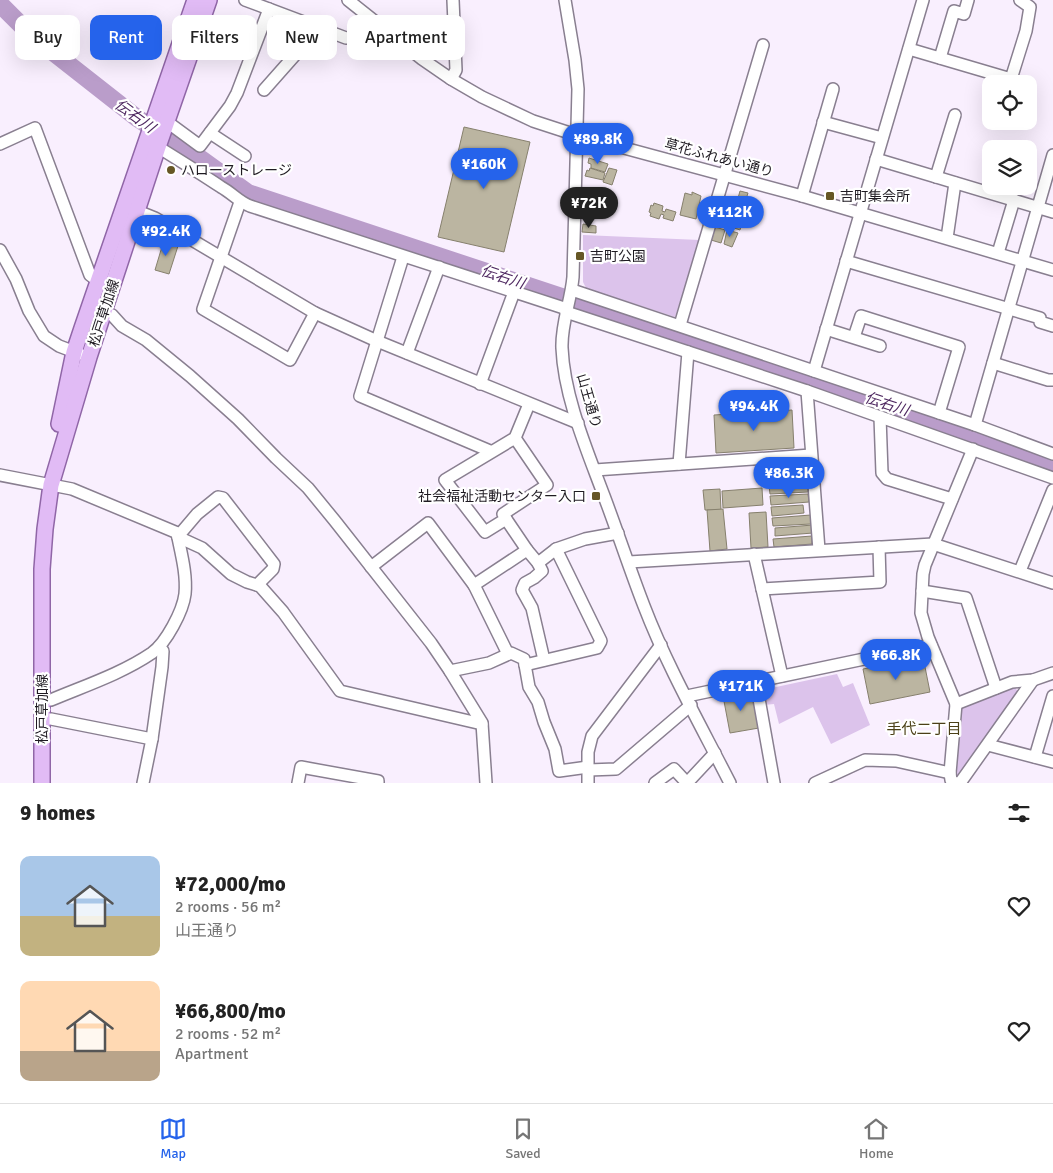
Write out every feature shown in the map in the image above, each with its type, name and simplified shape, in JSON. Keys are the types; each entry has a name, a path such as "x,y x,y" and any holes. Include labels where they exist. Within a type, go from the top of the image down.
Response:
{"main road":[{"name":"松戸草加線","path":"162,118 195,0"},
{"name":"松戸草加線","path":"51,486 104,312 131,208 152,144 209,0"},
{"name":"松戸草加線","path":"42,783 42,569 55,441 74,352 98,281 131,208"}],"street":[{"path":"245,0 272,7 289,15"},
{"name":"草花ふれあい通り","path":"348,0 367,15"},
{"path":"452,0 453,15"},
{"name":"山王通り","path":"565,0 578,90 572,292 562,334 566,379 578,424 645,607 661,645 730,783"},
{"path":"814,371 923,0"},
{"path":"940,58 954,11 964,14 968,0"},
{"path":"909,49 1011,79 1026,31 1030,7 1020,0"},
{"path":"162,118 200,146 230,106 237,93 272,7"},
{"path":"680,325 763,45"},
{"path":"264,90 291,60"},
{"name":"草花ふれあい通り","path":"425,60 451,79 506,109 534,121 576,135 802,196 1053,270"},
{"path":"451,79 456,70 456,60"},
{"path":"802,196 832,89"},
{"path":"936,177 954,115"},
{"path":"823,122 882,138"},
{"path":"0,144 35,128 90,275 98,281"},
{"path":"210,133 245,156"},
{"path":"152,144 222,187 240,202 403,257 409,257 567,309 973,448 1053,478"},
{"path":"975,425 1053,155"},
{"path":"876,159 1053,212"},
{"path":"947,238 955,183"},
{"path":"998,253 1014,200"},
{"path":"240,202 203,309 290,360 315,313"},
{"path":"131,208 155,218 315,313 377,341 578,424"},
{"path":"0,250 16,279 29,311 38,327 50,341 89,357"},
{"path":"403,257 360,396 490,451"},
{"path":"846,261 1040,318 1040,322 1053,326"},
{"path":"407,353 439,267"},
{"path":"480,384 514,292"},
{"path":"572,292 680,325 975,425 1053,454"},
{"path":"104,312 112,315 122,326 146,340 190,376 238,419 308,488 431,643 482,724 486,783"},
{"path":"854,338 861,316 959,347 939,413"},
{"path":"826,329 880,346"},
{"path":"679,464 686,358 688,352"},
{"path":"994,363 1053,380"},
{"path":"807,392 819,550"},
{"path":"506,519 486,532 446,480 490,451 515,438 530,404"},
{"path":"880,417 882,473 887,479 952,499"},
{"path":"515,438 547,485 503,514 542,571 525,583 522,590 532,608 544,660"},
{"path":"815,783 865,760 896,761 953,778 956,704 931,645 920,613 923,574 933,544 973,448"},
{"path":"594,470 811,455"},
{"path":"0,475 72,489 178,534 202,548 231,574 257,585 269,596 283,612 340,691 482,724"},
{"path":"1020,571 1053,490"},
{"path":"178,534 206,506 218,497 223,498 274,564 273,569 257,585"},
{"path":"371,567 428,523 474,586 508,654"},
{"path":"538,563 556,550 584,539 618,533"},
{"path":"42,700 50,700 113,673 153,653 159,647 179,615 184,602 186,580 178,534"},
{"path":"629,562 933,544 1053,583"},
{"path":"762,588 880,582 878,546"},
{"path":"474,586 527,550"},
{"path":"525,665 597,648 601,641 556,550"},
{"path":"754,554 782,676"},
{"path":"922,591 966,598 996,688"},
{"path":"588,783 588,752 592,736 661,645"},
{"path":"450,671 489,663 511,653 524,659 529,686 538,702 555,749 558,771 616,770 689,700 782,676 931,645"},
{"path":"143,783 152,739 162,667 163,651 159,647"},
{"path":"956,704 1012,682 1033,680 1053,673"},
{"path":"960,783 1033,680"},
{"path":"756,682 774,783"},
{"path":"1035,757 1053,696"},
{"path":"42,720 51,719 152,739"},
{"path":"988,745 1053,762"},
{"path":"655,783 674,768 687,783 715,753"},
{"path":"298,783 301,767 378,781 378,783"}],"shaded area":[{"path":"583,235 700,240 675,317 586,288 583,282"},
{"path":"837,674 843,687 853,683 870,725 831,744 813,707 779,724 774,704 764,705 762,690"},
{"path":"1015,687 1018,692 959,776 955,776 959,708"}],"building":[{"path":"464,127 530,142 504,252 438,237"},
{"path":"589,158 608,164 605,172 591,168 591,164 588,163"},
{"path":"590,168 605,173 603,180 585,176"},
{"path":"609,168 617,170 612,185 603,182"},
{"path":"740,191 748,193 742,212 745,213 740,230 725,225 729,211 732,212 733,208 735,209"},
{"path":"692,192 701,196 696,219 680,215 685,193 692,195"},
{"path":"654,203 663,206 662,211 665,212 666,209 676,212 673,221 663,218 664,215 661,214 659,219 650,216 651,205 653,206"},
{"path":"583,224 596,226 596,233 582,232"},
{"path":"715,227 725,230 721,243 711,240"},
{"path":"727,230 738,233 732,247 724,244"},
{"path":"164,240 178,246 169,274 155,270"},
{"path":"792,410 794,448 716,453 714,415"},
{"path":"804,461 804,470 768,472 768,464"},
{"path":"807,472 808,481 770,483 769,475"},
{"path":"808,483 808,492 770,494 769,486"},
{"path":"762,488 763,505 723,508 722,491"},
{"path":"720,489 721,510 705,510 703,490"},
{"path":"808,494 809,502 771,505 770,496"},
{"path":"803,505 804,513 772,516 771,507"},
{"path":"723,509 727,549 710,551 707,510"},
{"path":"766,512 768,547 751,548 749,513"},
{"path":"811,515 811,524 773,526 772,518"},
{"path":"813,525 813,533 775,536 775,528"},
{"path":"812,536 812,544 774,547 773,539"},
{"path":"923,657 930,692 870,704 863,669"},
{"path":"752,690 759,728 730,733 723,696"}],"waterway":[{"name":"伝右川","path":"0,4 30,34 137,118 201,159 248,193 909,412 1053,463"}],"place":[{"name":"ハローストレージ","path":"171,170"},
{"name":"吉町集会所","path":"830,196"},
{"name":"吉町公園","path":"580,256"},
{"name":"社会福祉活動センター入口","path":"596,496"}],"district":[{"name":"手代二丁目","path":"924,729"}]}
